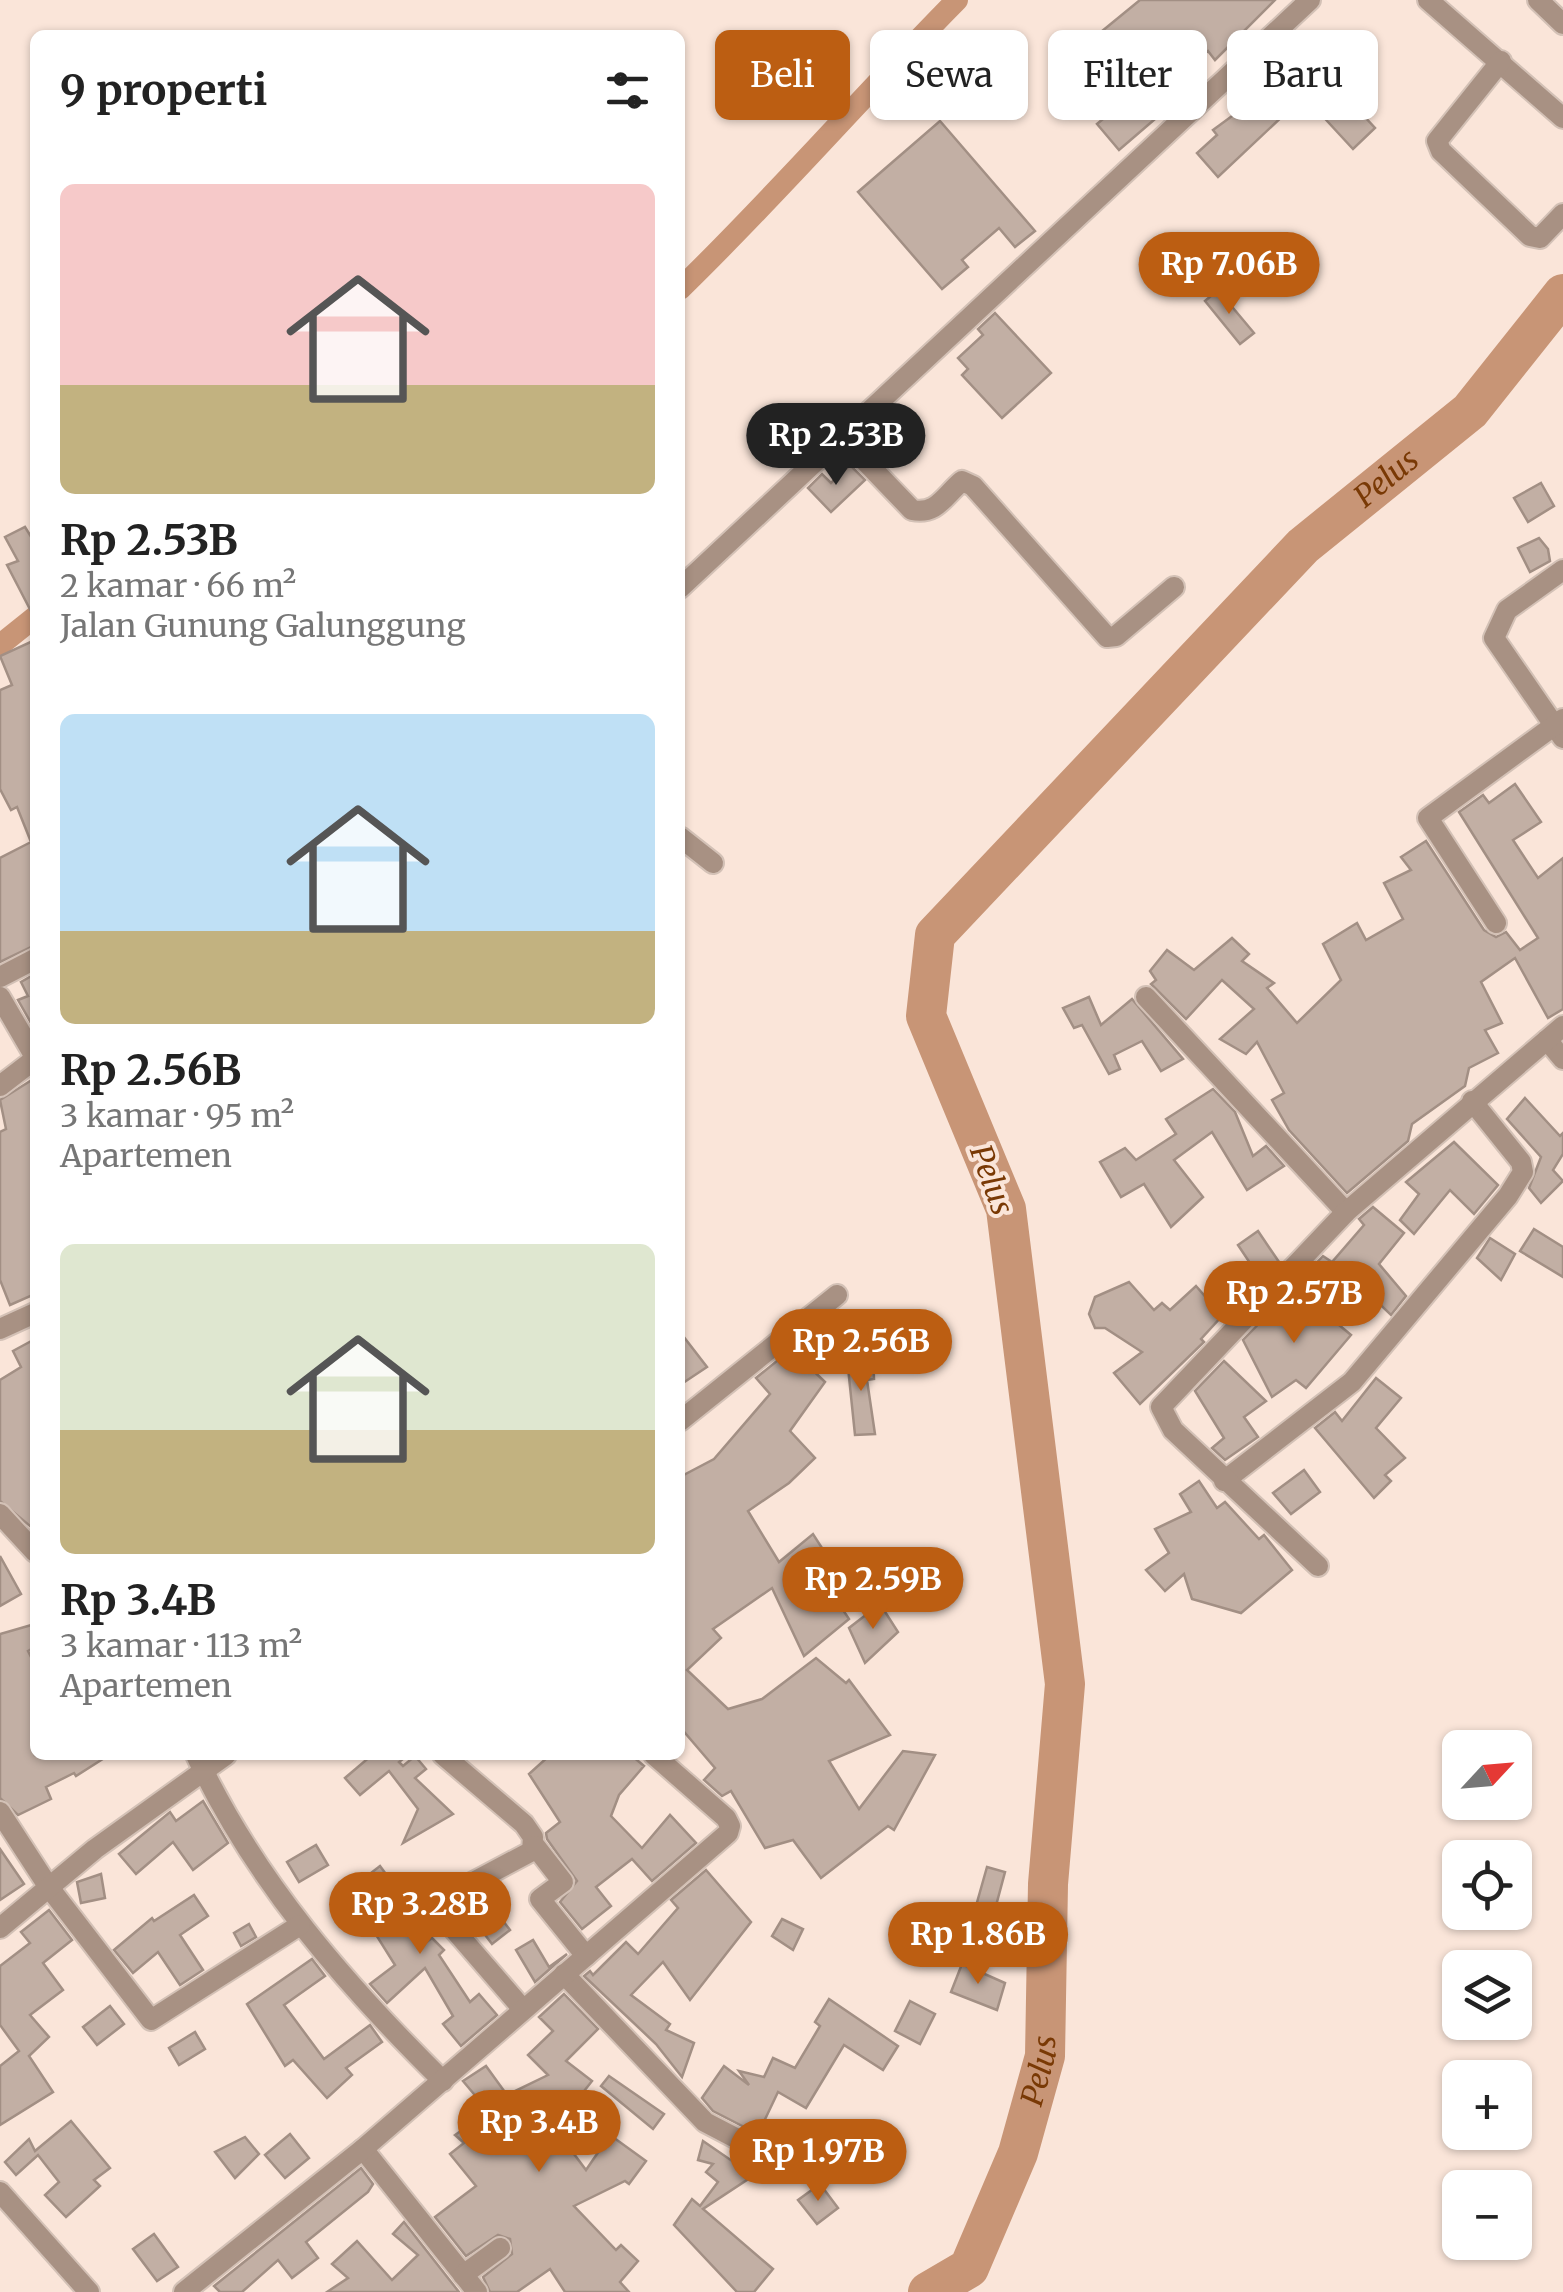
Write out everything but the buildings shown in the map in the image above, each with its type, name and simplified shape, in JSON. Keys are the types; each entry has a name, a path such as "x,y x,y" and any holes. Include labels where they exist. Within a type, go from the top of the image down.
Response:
{"street":[{"path":"685,583 1310,0"},
{"path":"1428,0 1563,118"},
{"path":"1538,0 1563,24"},
{"path":"1501,62 1437,141 1441,152 1530,236 1540,238 1563,214"},
{"path":"840,436 912,510 926,512 936,508 962,481 973,486 1107,637 1116,636 1174,587"},
{"path":"1496,924 1428,818 1560,728 1494,638 1508,610 1563,570"},
{"path":"685,841 713,863"},
{"path":"0,977 30,961"},
{"path":"0,997 30,1049"},
{"path":"1146,997 1346,1212"},
{"path":"1318,1566 1173,1430 1161,1407 1346,1212 1472,1102 1555,1033 1563,1058"},
{"path":"0,1086 30,1062"},
{"path":"1224,1481 1352,1382 1514,1187 1523,1172 1521,1162 1472,1102"},
{"path":"685,1418 837,1295"},
{"path":"0,1329 30,1315"},
{"path":"0,1514 30,1547"},
{"path":"450,1760 524,1824 563,1882 540,1899 586,1956"},
{"path":"184,2292 363,2149 521,2007 710,1849 730,1826 659,1760"},
{"path":"0,1928 200,1763 268,1880 300,1924 380,2019 442,2080"},
{"path":"0,1812 48,1886 152,2020 300,1924"},
{"path":"521,2007 432,1904 536,1846"},
{"path":"564,1974 705,2122 789,2166"},
{"path":"363,2149 477,2292"},
{"path":"0,2192 89,2292"},
{"path":"463,2275 500,2248"}],"waterway":[{"path":"685,284 957,0"},
{"name":"Pelus","path":"928,2292 969,2268 1018,2153 1045,2056 1048,1884 1065,1684 1006,1209 926,1016 935,935 1303,546 1470,411 1563,294"},
{"path":"0,645 30,621"}]}
